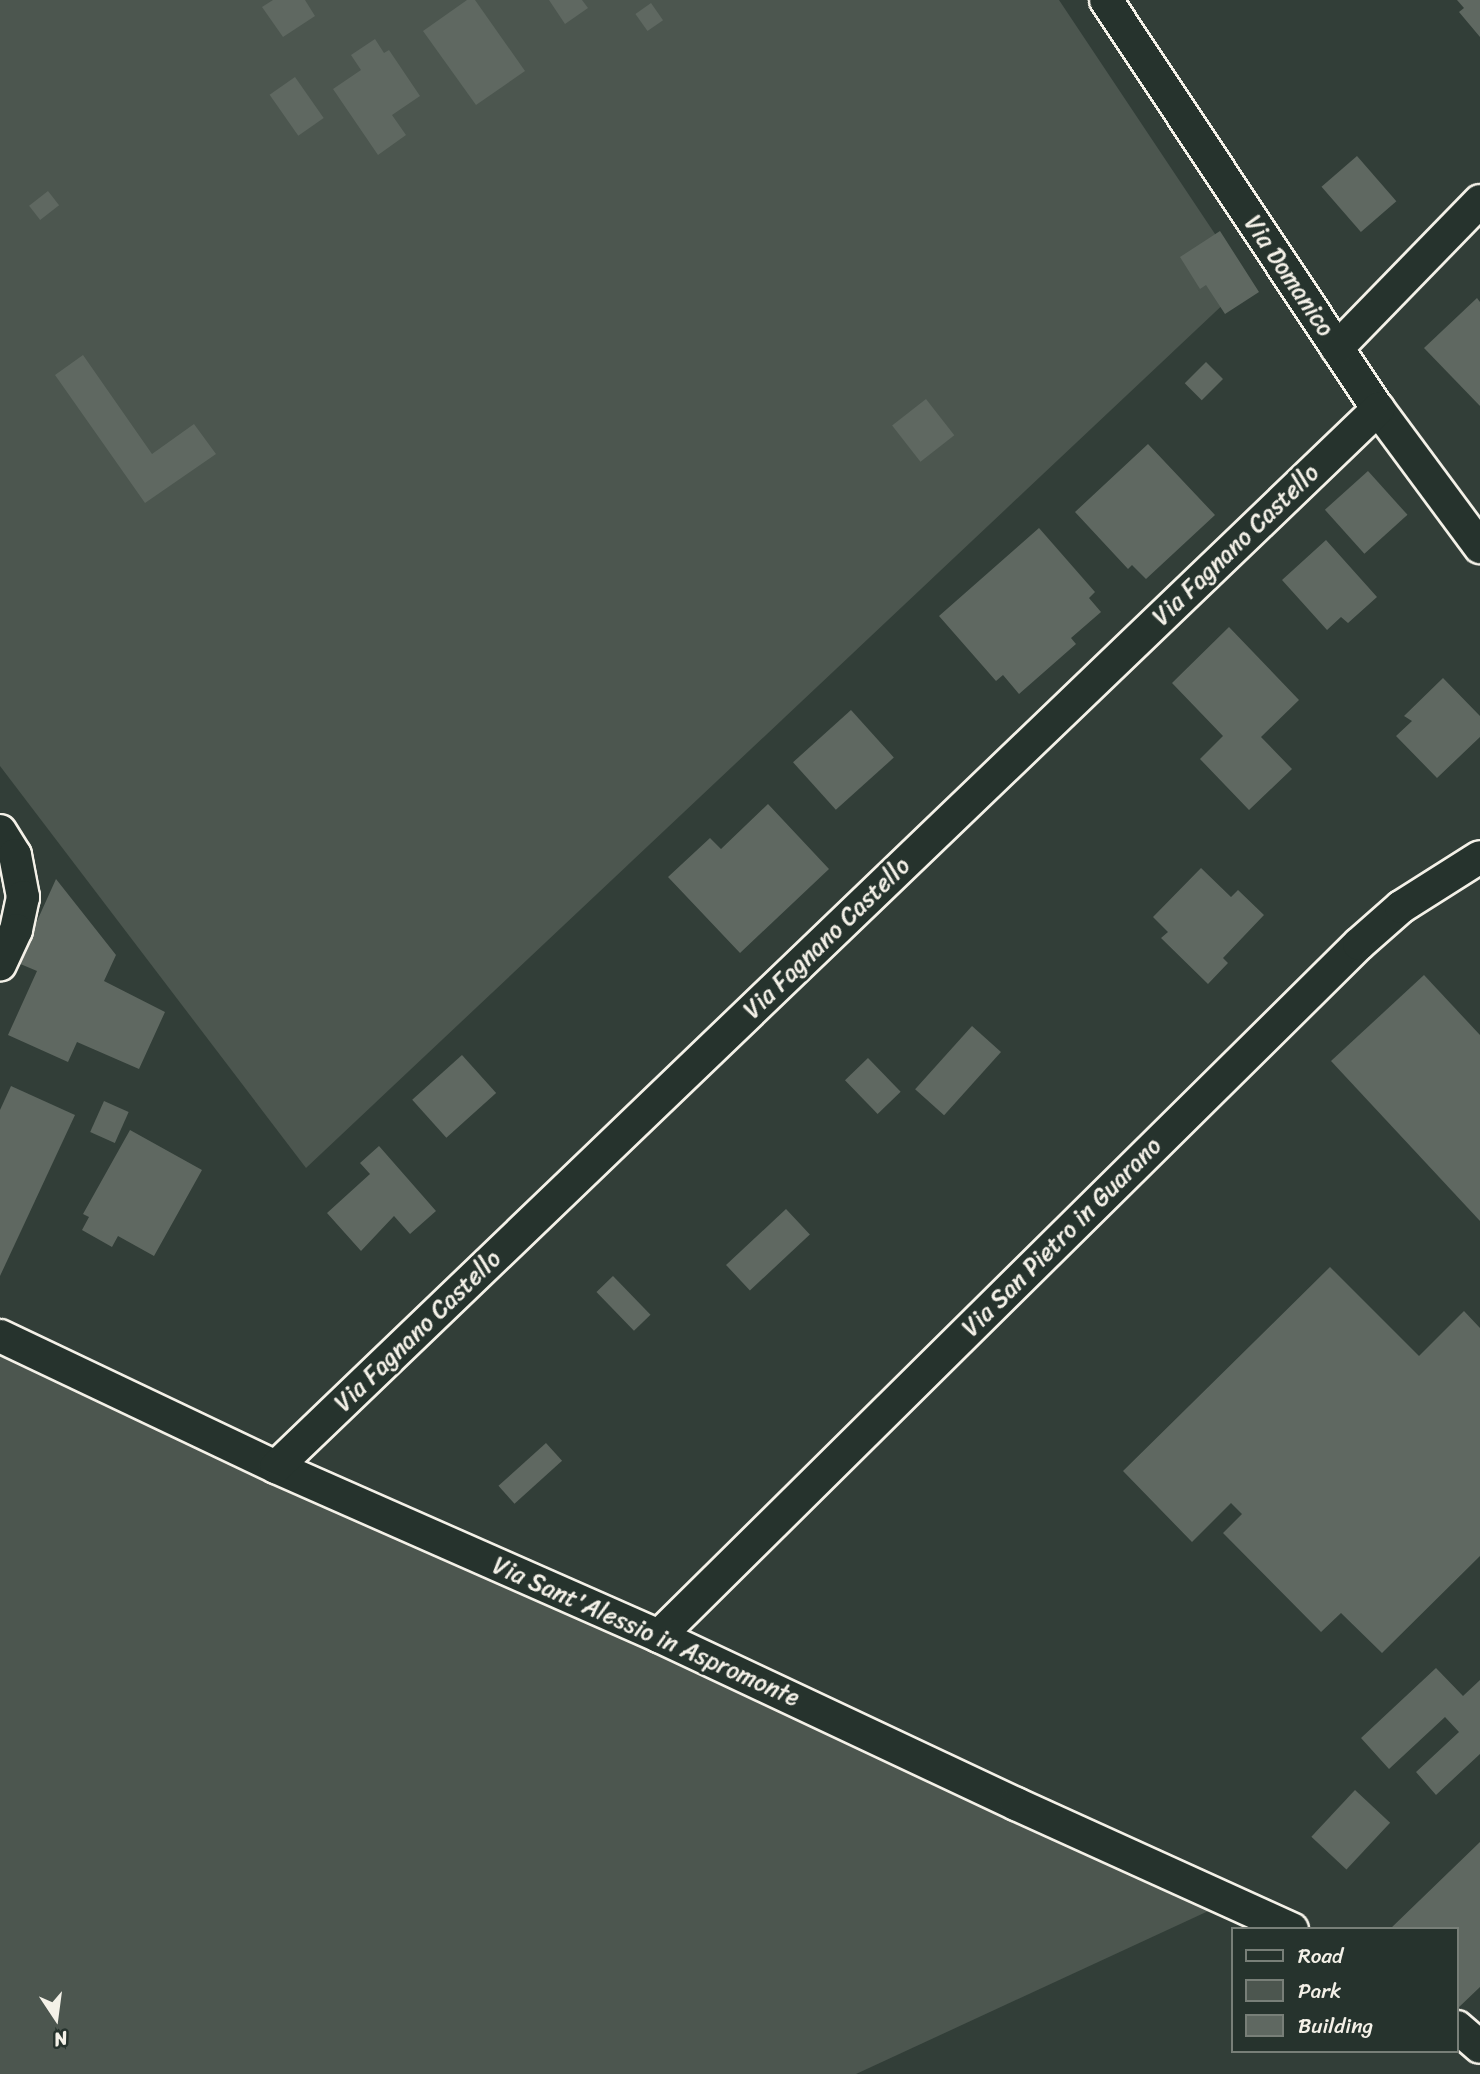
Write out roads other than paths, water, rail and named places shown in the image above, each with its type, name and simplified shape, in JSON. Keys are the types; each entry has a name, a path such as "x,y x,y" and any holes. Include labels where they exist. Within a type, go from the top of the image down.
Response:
{"street":[{"name":"Via Domanico","path":"1105,0 1378,409 1480,547"},
{"path":"1337,348 1480,201"},
{"name":"Via Fagnano Castello","path":"276,1467 1378,409"},
{"path":"0,831 15,855 23,897 16,930 0,964"},
{"name":"Via San Pietro in Guarano","path":"659,1636 1359,944 1412,900 1480,857"},
{"name":"Via Sant'Alessio in Aspromonte","path":"0,1336 276,1467 659,1636 1016,1804 1288,1927"},
{"path":"1459,2029 1480,2047"}]}
